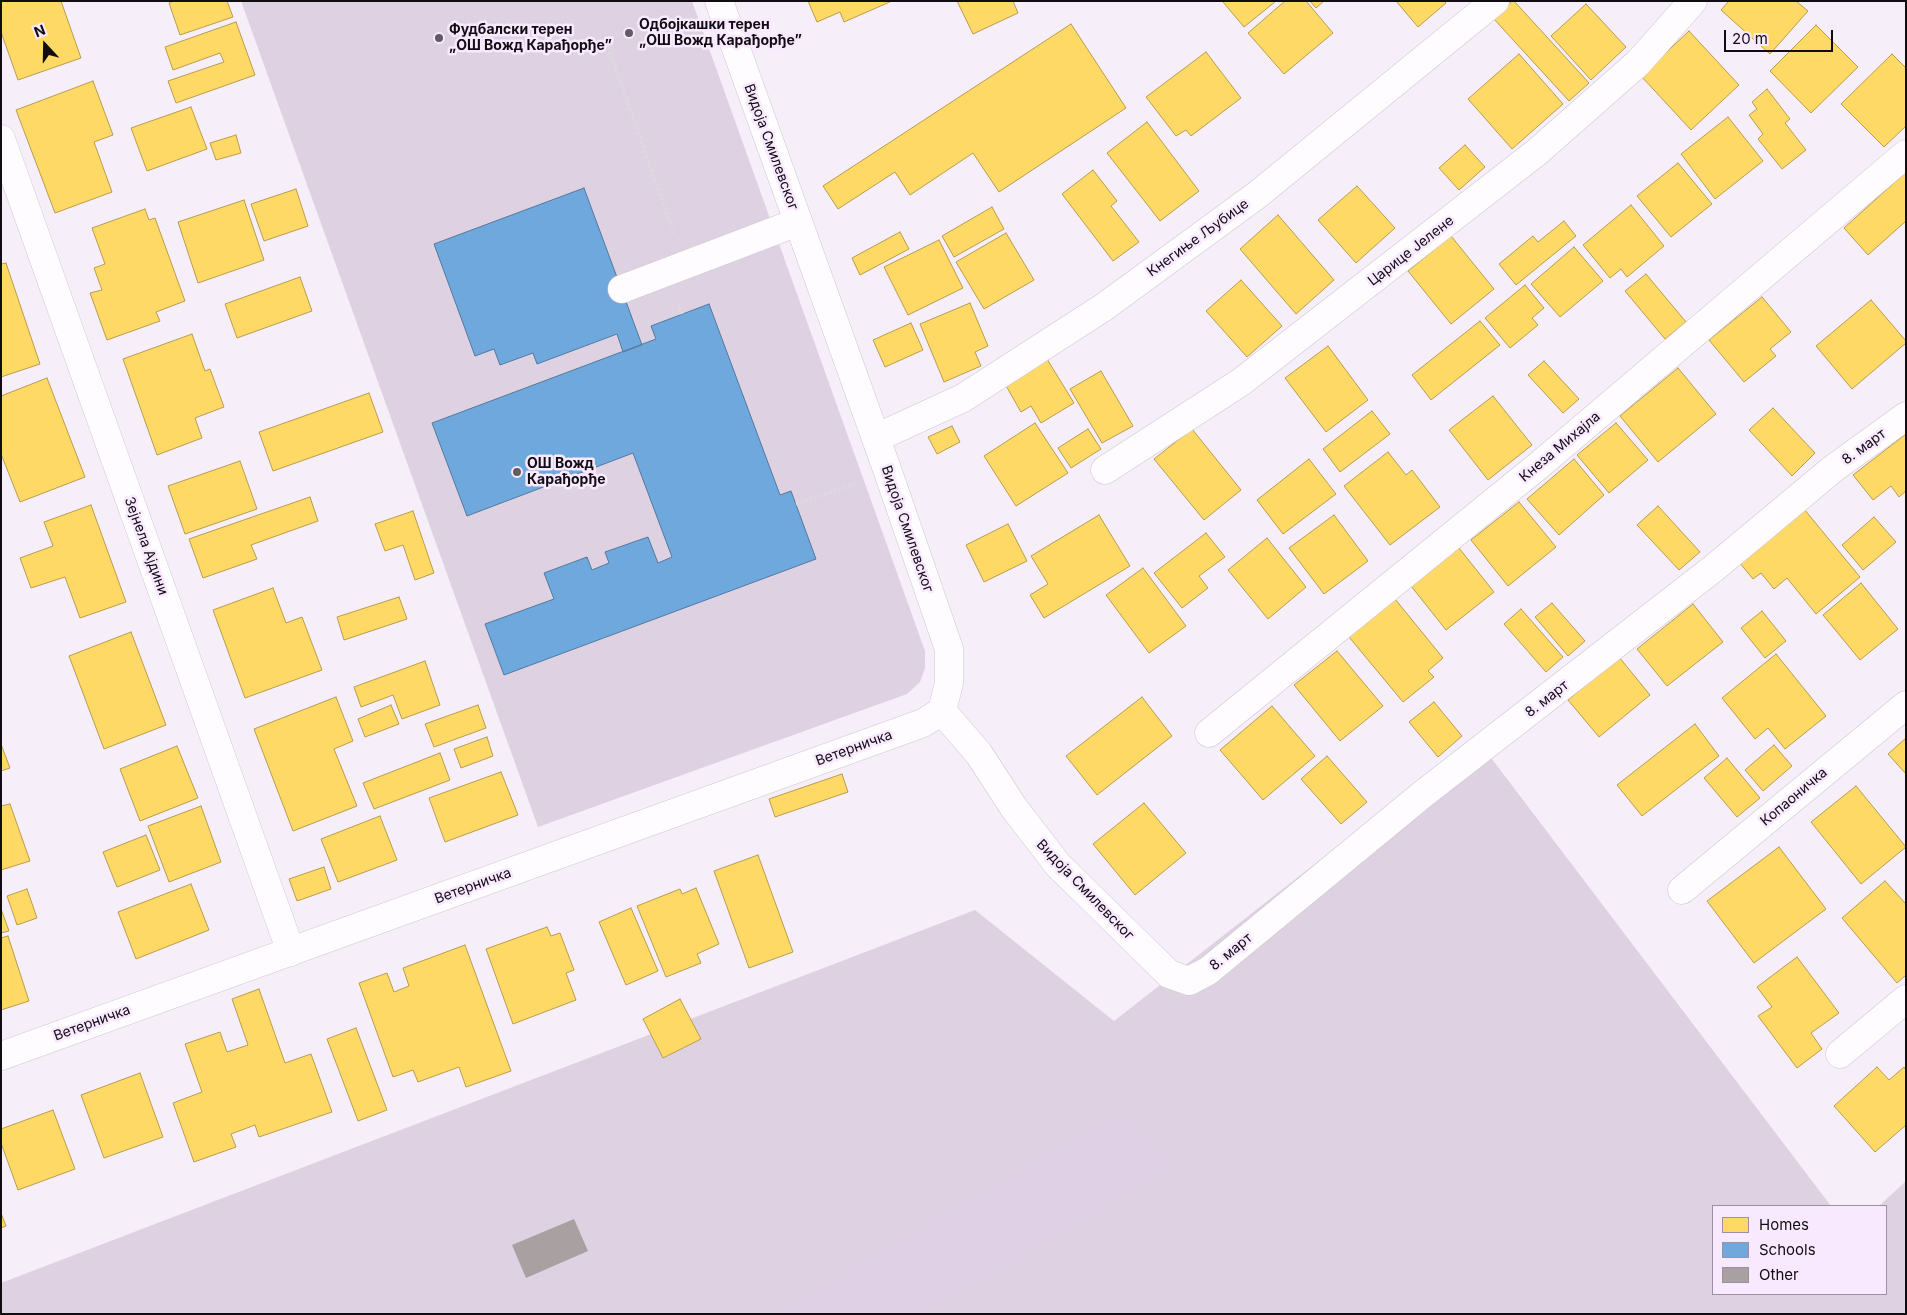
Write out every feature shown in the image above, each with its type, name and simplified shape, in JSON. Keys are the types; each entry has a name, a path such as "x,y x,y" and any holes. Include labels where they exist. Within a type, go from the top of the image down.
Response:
{"street":[{"name":"Видоја Смилевског","path":"719,1 876,438 949,649 949,683 942,711 979,754 1014,808 1058,866 1169,974 1189,981"},
{"name":"Кнегиње Љубице","path":"876,438 963,398 1104,307 1257,195 1494,1"},
{"name":"Царице Јелене","path":"1105,470 1241,382 1529,158 1638,63 1693,1"},
{"name":"Зејнела Ајдини","path":"1,139 291,952"},
{"name":"Кнеза Михајла","path":"1209,733 1538,466 1906,154"},
{"path":"622,289 798,222"},
{"name":"8. март","path":"1189,981 1208,971 1423,794 1714,568 1834,468 1906,416"},
{"name":"Копаоничка","path":"1682,890 1906,705"},
{"name":"Ветерничка","path":"1,1056 923,723 942,711"},
{"path":"1840,1054 1906,999"}],"path":[{"path":"608,47 685,265"},
{"path":"796,504 888,472"}],"shaded area":[{"path":"241,1 692,1 925,651 925,668 920,682 907,694 538,827"},
{"path":"1476,738 1830,1205 1712,1205 1712,1295 1887,1295 1887,1205 1880,1205 1906,1181 1906,1314 1,1314 1,1283 975,910 1114,1021"},
{"path":"1117,1113 1178,1165 925,1314 775,1314"}],"building: Homes":[{"path":"1,1 61,1 81,58 18,80 1,32"},
{"path":"173,1 227,1 233,17 180,35 169,3"},
{"path":"808,1 892,1 844,22 840,12 817,22"},
{"path":"957,1 1013,1 1018,13 973,34"},
{"path":"1224,1 1276,1 1244,27"},
{"path":"1285,1 1306,1 1333,33 1284,74 1248,33"},
{"path":"1310,1 1324,1 1316,8"},
{"path":"1396,1 1444,1 1446,3 1418,27"},
{"path":"1512,1 1589,83 1569,101 1493,18"},
{"path":"1729,1 1796,1 1808,11 1770,54 1721,10"},
{"path":"1586,4 1626,47 1591,80 1551,36"},
{"path":"236,22 255,75 176,103 168,81 224,62 220,53 173,70 165,47"},
{"path":"1071,24 1126,108 999,192 973,153 910,195 895,172 838,209 823,186"},
{"path":"1816,25 1858,67 1811,113 1770,71"},
{"path":"1689,31 1739,85 1691,130 1641,76"},
{"path":"1206,52 1241,98 1191,136 1186,130 1176,136 1146,97"},
{"path":"1519,54 1563,104 1512,149 1468,99"},
{"path":"1892,54 1906,68 1906,126 1884,147 1841,104"},
{"path":"93,81 113,135 94,142 112,192 55,213 16,110"},
{"path":"1767,89 1790,119 1785,123 1806,150 1782,169 1758,139 1763,134 1749,115 1757,109 1752,102"},
{"path":"191,107 207,149 147,171 131,128"},
{"path":"1728,117 1763,161 1715,199 1681,154"},
{"path":"1147,122 1199,191 1160,221 1107,153"},
{"path":"236,135 241,153 216,160 210,143"},
{"path":"1465,145 1485,167 1459,190 1439,168"},
{"path":"1678,163 1712,204 1671,237 1637,196"},
{"path":"1093,170 1117,201 1111,206 1139,242 1113,261 1062,194"},
{"path":"1906,172 1906,221 1868,255 1844,228"},
{"path":"1357,186 1395,228 1356,263 1318,220"},
{"path":"296,189 308,226 264,241 251,204"},
{"path":"244,200 264,260 198,283 178,222"},
{"path":"1631,205 1664,246 1627,277 1621,269 1610,278 1583,245"},
{"path":"992,207 1004,229 954,257 942,236"},
{"path":"145,209 149,220 155,218 185,301 156,312 160,321 107,340 90,293 102,290 94,268 105,264 92,228"},
{"path":"1278,215 1334,280 1296,314 1240,249"},
{"path":"1564,221 1576,236 1516,285 1499,264 1533,236 1538,242"},
{"path":"900,232 909,249 860,275 852,258"},
{"path":"1006,233 1034,280 984,309 956,262"},
{"path":"1451,236 1494,289 1451,324 1408,271"},
{"path":"939,240 963,288 908,315 884,267"},
{"path":"1574,247 1603,281 1560,317 1531,284"},
{"path":"6,263 40,364 1,377 1,264"},
{"path":"1646,274 1686,322 1665,339 1625,291"},
{"path":"300,277 312,311 237,338 225,304"},
{"path":"1241,280 1282,326 1247,357 1206,311"},
{"path":"1525,285 1544,308 1532,318 1538,325 1510,348 1485,318"},
{"path":"1762,297 1791,332 1770,349 1776,356 1744,382 1709,340"},
{"path":"1871,300 1906,343 1852,389 1816,346"},
{"path":"970,303 988,346 975,352 981,366 944,382 920,324"},
{"path":"1480,321 1500,345 1431,400 1412,375"},
{"path":"911,323 923,350 885,367 873,340"},
{"path":"192,334 205,371 210,369 224,407 195,418 202,438 157,455 123,359"},
{"path":"1328,346 1368,400 1326,432 1285,378"},
{"path":"1047,359 1074,403 1041,423 1031,406 1021,412 1005,384"},
{"path":"1544,361 1579,399 1563,413 1528,375"},
{"path":"1678,368 1716,414 1658,462 1620,416"},
{"path":"1101,371 1133,426 1102,443 1070,389"},
{"path":"47,378 85,477 20,502 1,454 1,396"},
{"path":"369,393 383,432 273,471 259,432"},
{"path":"1493,396 1532,445 1488,480 1449,430"},
{"path":"1773,408 1815,453 1792,476 1749,430"},
{"path":"1372,411 1390,434 1340,472 1323,449"},
{"path":"1035,423 1068,473 1016,506 984,456"},
{"path":"1616,423 1648,460 1609,493 1577,455"},
{"path":"952,426 960,442 937,454 928,437"},
{"path":"1088,429 1101,449 1071,468 1058,448"},
{"path":"1192,429 1241,490 1204,520 1154,459"},
{"path":"1906,434 1906,491 1899,497 1891,486 1873,500 1853,475"},
{"path":"1388,452 1406,475 1412,470 1440,507 1390,545 1344,486"},
{"path":"1309,459 1336,494 1283,534 1257,500"},
{"path":"1574,459 1604,495 1559,535 1527,499"},
{"path":"240,461 257,509 185,534 168,486"},
{"path":"310,497 318,521 251,545 257,559 203,578 189,539"},
{"path":"1519,502 1556,547 1508,586 1471,540"},
{"path":"91,505 126,602 80,618 65,577 31,588 20,558 53,546 44,522"},
{"path":"1658,506 1700,552 1679,570 1637,525"},
{"path":"1804,509 1860,577 1816,614 1787,578 1774,589 1761,573 1753,579 1739,562"},
{"path":"413,511 434,573 415,580 403,545 385,551 375,524"},
{"path":"1099,515 1130,566 1044,618 1030,595 1048,584 1031,556"},
{"path":"1334,515 1368,561 1324,594 1289,548"},
{"path":"1874,517 1896,542 1863,570 1842,545"},
{"path":"1008,524 1027,561 984,582 966,545"},
{"path":"1206,533 1225,557 1199,576 1208,588 1182,608 1154,573"},
{"path":"1267,538 1306,587 1268,619 1228,570"},
{"path":"1459,548 1494,592 1446,630 1411,586"},
{"path":"1143,568 1186,626 1149,653 1106,595"},
{"path":"1861,583 1898,629 1860,660 1823,615"},
{"path":"273,588 286,623 302,617 322,670 245,698 213,610"},
{"path":"399,597 407,619 344,640 337,617"},
{"path":"1395,599 1443,658 1428,671 1434,677 1403,702 1349,637"},
{"path":"1552,603 1585,641 1568,656 1535,617"},
{"path":"1693,604 1723,642 1667,686 1637,649"},
{"path":"1521,609 1563,657 1546,672 1504,624"},
{"path":"1762,611 1786,641 1765,658 1741,628"},
{"path":"131,632 166,725 104,749 69,656"},
{"path":"1337,651 1383,706 1340,741 1294,685"},
{"path":"1776,654 1826,716 1785,749 1768,728 1755,739 1722,698"},
{"path":"1619,657 1650,695 1599,737 1568,700"},
{"path":"425,661 440,705 402,719 393,695 361,707 354,687"},
{"path":"336,697 353,741 334,749 357,806 293,831 254,729"},
{"path":"1142,697 1172,736 1097,795 1066,756"},
{"path":"1434,702 1462,736 1438,757 1409,722"},
{"path":"391,705 399,724 365,737 358,719"},
{"path":"478,705 486,728 434,747 425,724"},
{"path":"1272,706 1315,756 1263,800 1220,750"},
{"path":"1695,724 1719,756 1642,816 1617,785"},
{"path":"487,737 493,756 461,768 454,749"},
{"path":"1906,738 1906,774 1888,754"},
{"path":"1,744 10,768 1,771"},
{"path":"1774,745 1792,766 1763,791 1745,770"},
{"path":"177,746 198,798 140,821 120,769"},
{"path":"440,753 450,780 374,809 363,783"},
{"path":"1327,756 1367,802 1341,824 1301,779"},
{"path":"1727,758 1760,798 1737,817 1704,778"},
{"path":"501,772 518,815 445,842 429,798"},
{"path":"842,774 848,792 775,817 769,799"},
{"path":"1856,786 1906,847 1861,884 1811,822"},
{"path":"1144,803 1186,853 1135,895 1093,844"},
{"path":"10,804 30,861 1,870 1,806"},
{"path":"201,806 221,862 169,882 148,826"},
{"path":"380,816 397,860 338,882 321,839"},
{"path":"146,835 160,870 117,887 103,852"},
{"path":"1779,847 1826,909 1754,963 1707,901"},
{"path":"758,855 793,952 749,968 714,871"},
{"path":"324,867 331,889 297,901 289,879"},
{"path":"1885,881 1906,904 1906,975 1897,983 1842,918"},
{"path":"191,884 209,930 136,959 118,912"},
{"path":"696,888 719,944 697,954 701,963 666,977 637,906 680,889 682,894"},
{"path":"27,889 37,918 17,925 7,896"},
{"path":"631,908 658,971 626,985 599,922"},
{"path":"1,909 9,931 1,933"},
{"path":"547,927 551,936 560,933 574,970 566,973 576,1000 513,1024 486,949"},
{"path":"8,936 29,1001 1,1010 1,938"},
{"path":"465,945 511,1071 466,1087 459,1067 418,1082 413,1070 393,1077 359,983 387,973 394,992 409,986 403,968"},
{"path":"1797,957 1839,1013 1811,1033 1822,1049 1797,1068 1758,1016 1772,1007 1757,987"},
{"path":"259,989 285,1063 311,1054 332,1112 259,1137 255,1125 231,1134 236,1147 194,1162 173,1103 202,1092 185,1044 220,1032 227,1052 248,1045 232,999"},
{"path":"680,999 701,1039 663,1058 643,1019"},
{"path":"356,1028 387,1110 358,1121 327,1039"},
{"path":"1877,1067 1889,1080 1904,1067 1906,1070 1906,1125 1875,1152 1834,1106"},
{"path":"140,1073 163,1137 104,1158 81,1095"},
{"path":"53,1110 75,1169 18,1190 1,1143 1,1129"},
{"path":"1,1213 6,1226 1,1228"}],"building: Schools":[{"path":"584,188 642,345 623,352 617,334 537,364 533,353 500,365 494,349 475,356 434,244"},
{"name":"ОШ Вожд Карађорђе","path":"709,304 780,495 791,491 816,559 504,675 485,624 554,599 544,573 587,557 592,570 609,563 605,552 648,537 658,563 672,557 633,453 467,516 432,423 656,339 651,326"}],"building: Other":[{"path":"574,1219 588,1251 526,1278 512,1245"}],"place":[{"name":"Одбојкашки терен „ОШ Вожд Карађорђе”","path":"629,33"},
{"name":"Фудбалски терен „ОШ Вожд Карађорђе”","path":"439,38"},
{"name":"ОШ Вожд Карађорђе","path":"517,472"}]}
